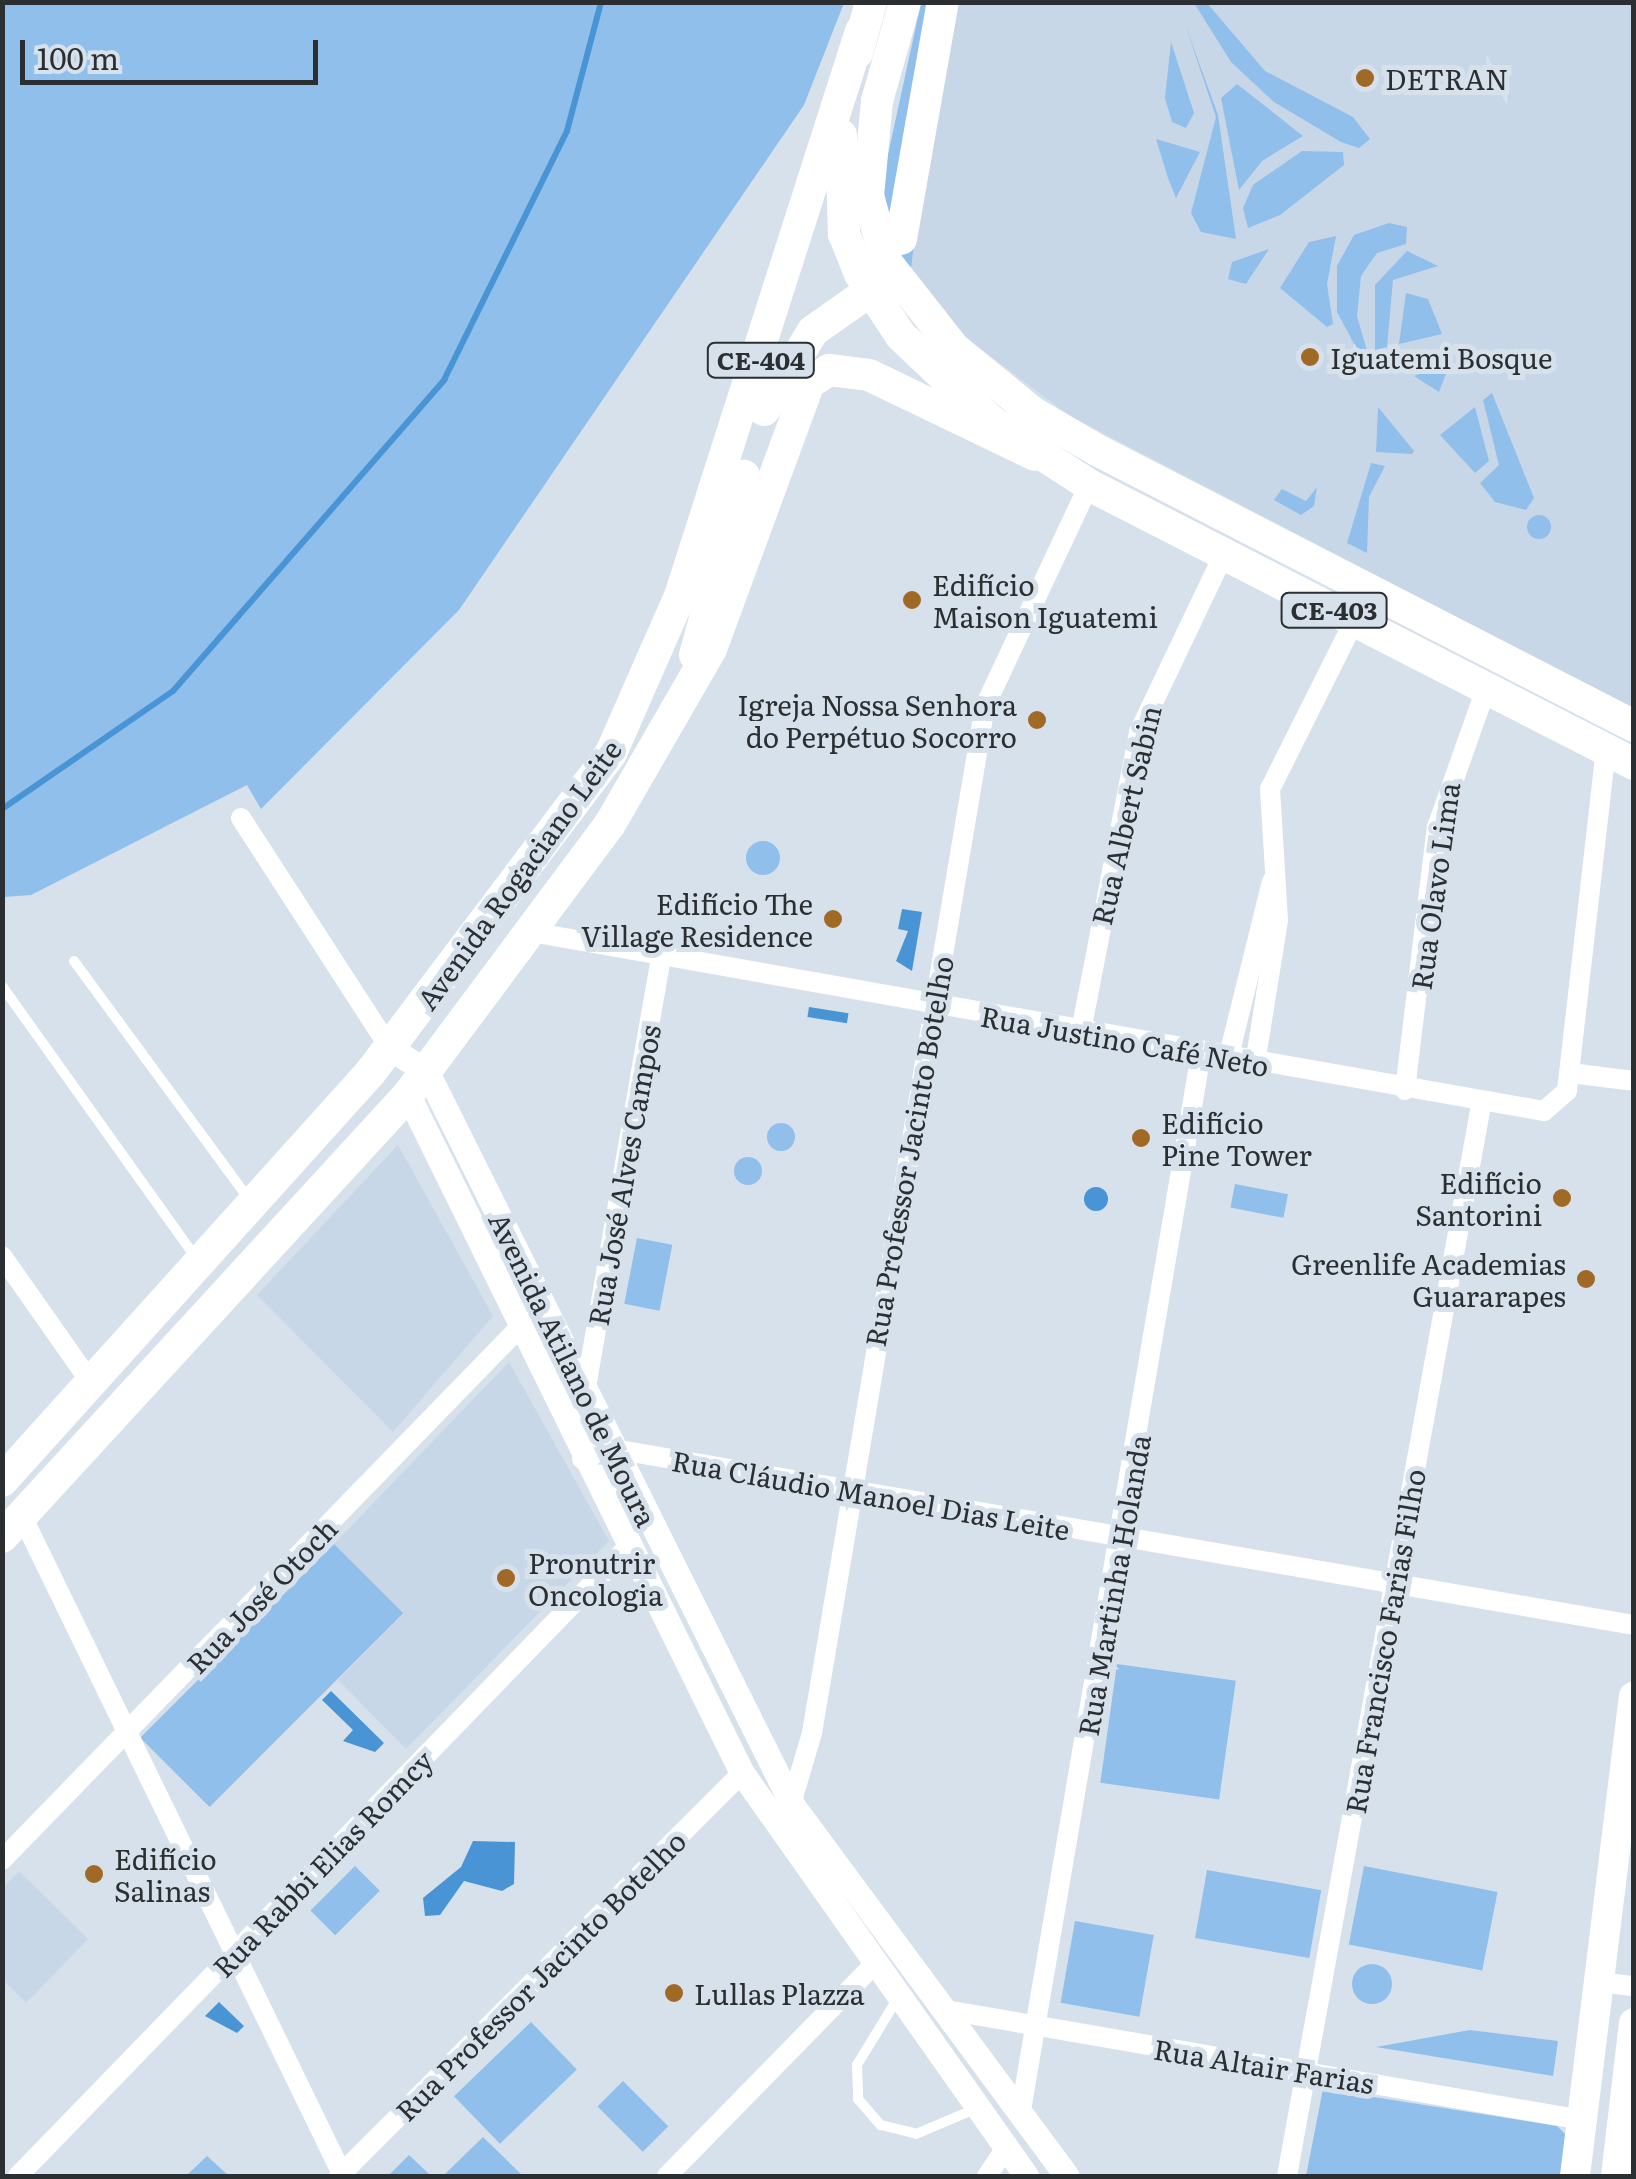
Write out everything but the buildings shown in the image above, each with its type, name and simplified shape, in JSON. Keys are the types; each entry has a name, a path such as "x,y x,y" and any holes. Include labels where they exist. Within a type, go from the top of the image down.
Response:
{"main road":[{"path":"894,251 868,196 869,148 905,2"},
{"path":"894,251 942,2"},
{"name":"CE-404","path":"866,17 839,192 850,254 868,305"},
{"name":"Avenida Rogaciano Leite","path":"2,1481 256,1208 390,1048 600,769 638,702 778,312 837,82 866,17"},
{"name":"CE-403","path":"894,251 929,322 1032,412 1634,726"},
{"path":"692,684 701,618 770,390 813,331 868,305"},
{"name":"CE-403","path":"868,305 929,367 1035,455 1620,758"},
{"name":"CE-404","path":"692,684 731,604 792,415 816,376 842,369 869,375 1035,455"},
{"name":"Avenida Rogaciano Leite","path":"12,1526 418,1084 650,767 692,684"},
{"path":"1576,2176 1634,1697"},
{"path":"1616,2176 1634,2023"}],"street":[{"name":"Rua Professor Jacinto Botelho","path":"776,1832 793,1806 985,706 1089,485"},
{"name":"Rua Albert Sabin","path":"1081,1032 1139,732 1224,554"},
{"path":"1254,1064 1277,933 1270,789 1354,621"},
{"name":"Rua Olavo Lima","path":"1406,1090 1437,828 1486,689"},
{"path":"1620,758 1570,1073 1634,1080"},
{"path":"240,818 390,1048 418,1084"},
{"path":"1228,1059 1272,881"},
{"name":"Rua Justino Café Neto","path":"530,932 1481,1105 1544,1111 1562,1103 1570,1073"},
{"name":"Rua José Alves Campos","path":"586,1392 661,956"},
{"name":"Rua Martinha Holanda","path":"1020,2116 1123,1538 1201,1054"},
{"name":"Avenida Atilano de Moura","path":"418,1084 518,1328 742,1773 776,1832 871,1968 1026,2176"},
{"name":"Avenida Atilano de Moura","path":"418,1084 586,1392 793,1806 1067,2176"},
{"name":"Rua Francisco Farias Filho","path":"1287,2176 1481,1105"},
{"path":"2,1256 92,1384"},
{"name":"Rua José Otoch","path":"2,1860 518,1328"},
{"name":"Rua Cláudio Manoel Dias Leite","path":"582,1458 614,1449 1393,1587 1634,1625"},
{"path":"12,1526 124,1736 341,2176"},
{"name":"Rua Rabbi Elias Romcy","path":"18,2176 626,1549"},
{"name":"Rua Professor Jacinto Botelho","path":"341,2176 742,1773"},
{"path":"666,2176 871,1968"},
{"path":"1599,1982 1634,1986"},
{"name":"Rua Altair Farias","path":"946,2010 1582,2120"},
{"path":"987,2176 1004,2149"}],"lane":[{"path":"74,961 256,1208"},
{"path":"2,986 183,1237 209,1259"},
{"path":"183,1237 209,1259"},
{"path":"896,2001 857,2065 858,2099 892,2132 916,2134 975,2108"}],"shaded area":[{"path":"3,2 844,3 804,105 459,610 261,809 247,785 31,895 3,897"},
{"path":"921,3 930,3 897,190 916,229 911,268 895,248 882,182"},
{"name":"Iguatemi Bosque","path":"958,3 1633,3 1633,709 1070,416 963,336 905,266"},
{"path":"1194,3 1207,3 1265,71 1353,117 1370,139 1359,148 1341,142 1274,102 1231,62"},
{"path":"1185,24 1218,115 1236,239 1201,232 1191,213 1216,117"},
{"path":"1171,42 1194,113 1186,128 1172,122 1165,98"},
{"path":"1237,84 1303,136 1262,161 1239,190 1221,98"},
{"path":"1156,139 1200,152 1176,198 1168,178"},
{"path":"1302,151 1343,152 1344,165 1280,215 1248,228 1243,208 1253,185"},
{"path":"1389,223 1407,227 1406,244 1377,253 1361,276 1357,316 1367,351 1359,353 1337,312 1337,266 1354,235"},
{"path":"1336,236 1327,284 1333,324 1327,327 1280,288 1309,242"},
{"path":"1269,249 1246,284 1228,279 1232,262"},
{"path":"1407,251 1438,266 1393,280 1387,347 1375,350 1375,285"},
{"path":"1406,293 1428,299 1442,334 1399,344"},
{"path":"1450,363 1439,392 1414,376"},
{"path":"1492,393 1534,498 1526,510 1495,502 1480,483 1499,465 1483,400"},
{"path":"1378,407 1414,451 1412,454 1376,452"},
{"path":"1475,407 1489,461 1475,473 1440,435"},
{"path":"1371,463 1385,466 1369,497 1367,553 1347,543"},
{"path":"1317,487 1314,506 1301,515 1274,500 1282,489 1306,501"},
{"path":"1539,515 1551,527 1539,539 1527,527"},
{"path":"763,841 775,846 780,858 775,870 763,875 751,870 746,858 751,846"},
{"path":"902,909 922,912 912,971 896,961 908,931 898,929"},
{"path":"809,1007 849,1013 847,1023 807,1017"},
{"path":"781,1123 791,1127 795,1137 791,1147 781,1151 771,1147 767,1137 771,1127"},
{"path":"398,1145 493,1316 393,1432 257,1295"},
{"path":"748,1157 758,1161 762,1171 758,1181 748,1185 738,1181 734,1171 738,1161"},
{"path":"1235,1184 1288,1194 1283,1218 1230,1208"},
{"path":"1096,1187 1108,1199 1096,1211 1084,1199"},
{"path":"637,1238 672,1245 660,1311 624,1304"},
{"path":"509,1362 609,1541 406,1749 338,1680 403,1614 334,1544"},
{"path":"334,1544 403,1613 210,1807 140,1738"},
{"path":"1117,1664 1236,1681 1219,1800 1100,1783"},
{"path":"331,1691 384,1743 375,1752 343,1741 353,1730 322,1700"},
{"path":"473,1841 515,1842 514,1884 502,1891 464,1881 440,1915 425,1916 423,1898 461,1867"},
{"path":"355,1866 380,1891 335,1935 310,1911"},
{"path":"1364,1866 1498,1892 1482,1970 1349,1945"},
{"path":"1207,1870 1321,1890 1309,1958 1195,1938"},
{"path":"19,1871 88,1939 26,2003 3,1980 3,1888"},
{"path":"1075,1921 1154,1935 1139,2017 1061,2003"},
{"path":"1372,1964 1386,1970 1392,1984 1386,1998 1372,2004 1358,1998 1352,1984 1358,1970"},
{"path":"219,2002 244,2026 237,2033 205,2016"},
{"path":"531,2022 577,2069 500,2144 454,2096"},
{"path":"1470,2030 1558,2041 1553,2076 1376,2047"},
{"path":"623,2081 668,2126 643,2152 598,2106"},
{"path":"1323,2089 1557,2126 1566,2135 1561,2176 1306,2176"},
{"path":"483,2137 523,2176 443,2176"},
{"path":"409,2155 431,2176 388,2176"},
{"path":"207,2156 229,2176 186,2176"}],"waterway":[{"path":"2,809 173,691 444,380 567,131 601,2"}],"place":[{"name":"DETRAN","path":"1365,78"},
{"name":"Iguatemi Bosque","path":"1310,357"},
{"name":"Edifício Maison Iguatemi","path":"912,600"},
{"name":"Igreja Nossa Senhora do Perpétuo Socorro","path":"1037,720"},
{"name":"Edifício The Village Residence","path":"833,919"},
{"name":"Edifício Pine Tower","path":"1141,1138"},
{"name":"Edifício Santorini","path":"1562,1198"},
{"name":"Greenlife Academias Guararapes","path":"1586,1279"},
{"name":"Pronutrir Oncologia","path":"506,1578"},
{"name":"Edifício Salinas","path":"94,1874"},
{"name":"Lullas Plazza","path":"674,1993"}]}
